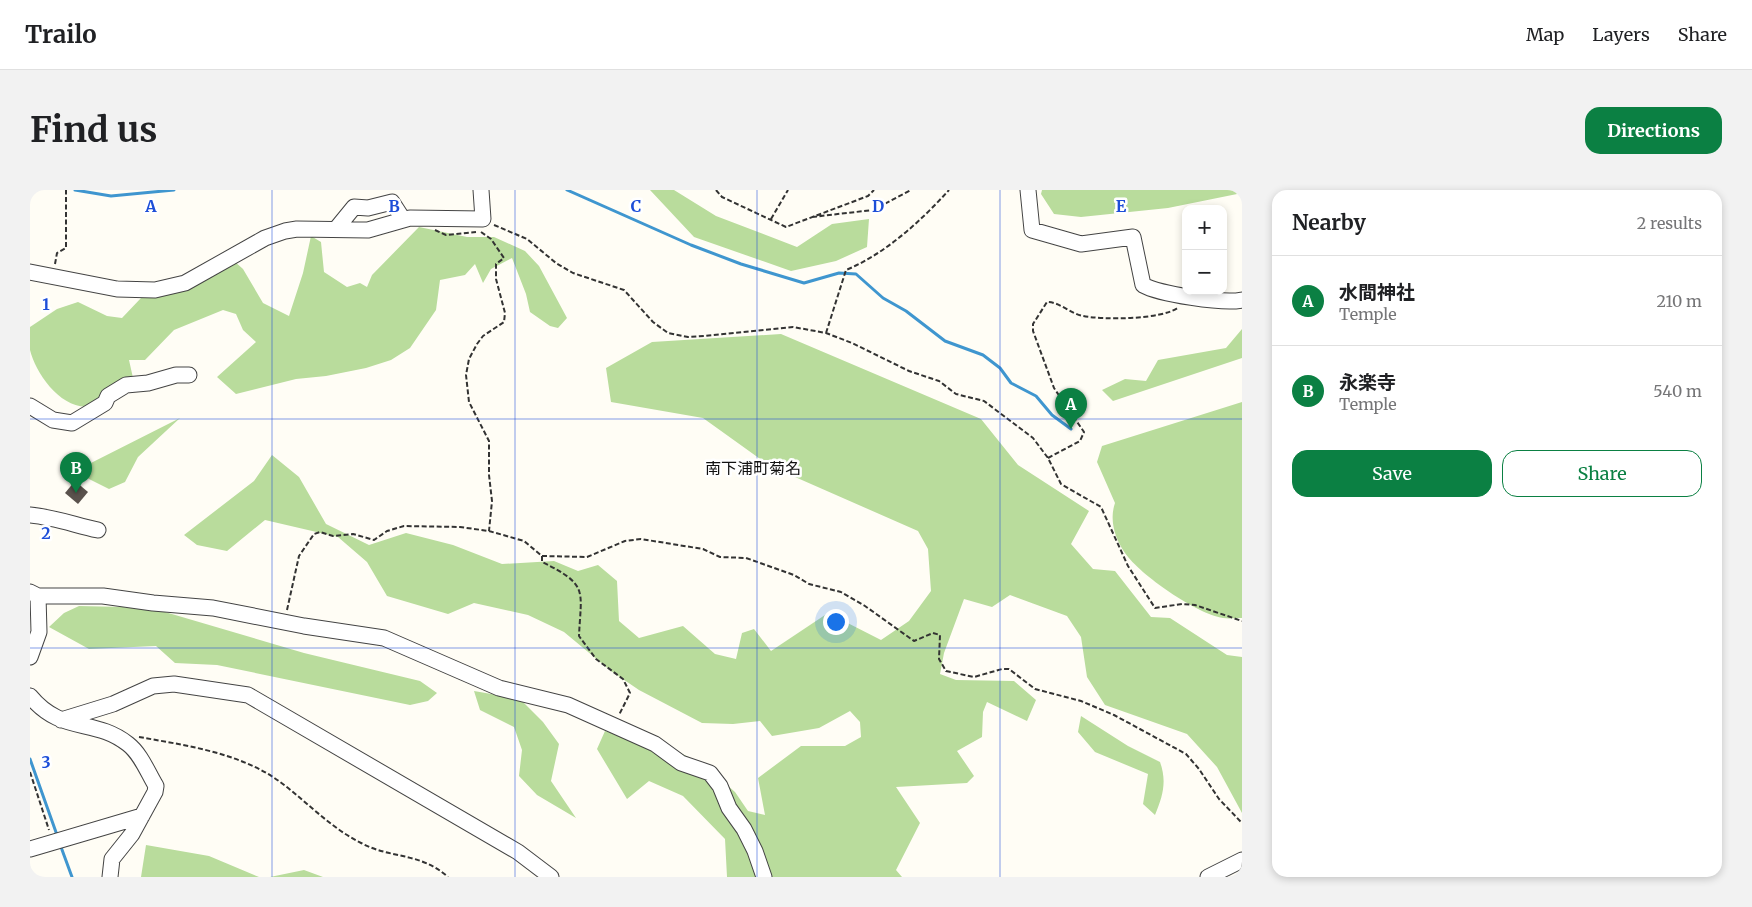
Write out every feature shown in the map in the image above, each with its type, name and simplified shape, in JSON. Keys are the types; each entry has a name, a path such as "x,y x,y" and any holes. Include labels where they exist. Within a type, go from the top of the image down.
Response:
{"street":[{"path":"30,272 117,289 155,290 185,283 273,234 297,229 368,230 410,219 483,219 482,190"},
{"path":"1028,190 1032,230 1081,244 1133,237 1143,285 1159,291 1182,294"},
{"path":"336,229 354,207 368,208 392,202 410,219"},
{"path":"1188,295 1229,302 1242,300"},
{"path":"30,406 53,420 72,423 105,403 108,396 126,385 148,383 176,375 189,375"},
{"path":"30,515 45,516 71,525 98,530"},
{"path":"30,657 39,632 34,594 103,596 153,604 214,608 284,622 384,638 499,688 568,705 655,744 681,763 699,768 715,778 729,808 744,829 755,851 764,877"},
{"path":"61,720 113,704 154,686 174,684 248,695 526,857 551,877"},
{"path":"30,696 43,710 61,720 109,732 134,750 156,786 155,792 142,816 112,859 110,877"},
{"path":"30,850 142,816"},
{"path":"1208,877 1242,860"}],"path":[{"path":"53,276 57,253 66,248 66,190"},
{"path":"716,190 722,197 786,227 868,196 874,190"},
{"path":"771,219 788,190"},
{"path":"810,218 873,210 911,190"},
{"path":"826,333 846,270 869,259 901,234 949,190"},
{"path":"410,219 446,235 481,232 492,239 504,258 496,264 496,279 505,313 504,322 483,336 477,344 469,359 466,375 469,402 490,441 489,475 492,501 489,531"},
{"path":"483,219 508,233 527,239 556,263 573,273 624,290 653,322 668,333 704,336 793,327 826,333 852,343 910,371 939,381 956,394 984,401 1027,433 1048,458 1061,484 1101,507 1128,566 1155,608 1182,604 1195,605 1242,621"},
{"path":"1048,458 1080,440 1084,432 1054,388 1033,331 1033,324 1047,302 1082,316 1132,318 1171,313 1188,295"},
{"path":"284,622 299,556 314,534 320,532 333,536 353,534 374,540 387,531 404,526 429,525 489,531 524,541 542,556 587,557 625,540 641,538 703,549 720,556 746,558 794,575 809,584 835,590 865,606 914,641 933,633 940,636 939,660 946,671 974,677 1002,669 1009,670 1035,690 1081,701 1114,714 1165,742 1193,761 1219,799 1242,823"},
{"path":"542,556 542,562 560,571 574,582 580,592 583,602 579,636 584,644 596,659 623,679 628,687 630,693 614,726"},
{"path":"134,736 218,753 242,762 272,777 322,818 360,843 417,858 431,864 448,877"},
{"path":"30,772 53,842"}],"green space":[{"path":"650,190 674,190 716,216 797,247 832,224 869,219 867,247 836,261 791,271 694,237"},
{"path":"1042,190 1242,190 1242,193 1168,208 1081,217 1054,214 1041,194"},
{"path":"419,227 467,237 494,237 525,251 539,266 567,318 558,328 550,326 530,312 526,294 512,258 491,269 483,283 475,264 465,275 440,280 436,310 410,348 391,360 366,368 326,376 296,379 236,394 217,377 256,342 243,330 236,314 223,310 174,330 145,360 129,360 133,378 109,397 95,405 84,407 63,399 45,381 33,360 30,350 30,327 57,309 78,302 107,316 122,318 141,298 185,288 234,261 243,269 263,303 289,316 303,273 311,236 321,242 324,272 347,287 360,283 367,287 372,275"},
{"path":"1242,329 1242,358 1113,401 1102,390 1125,379 1146,381 1158,360 1226,348"},
{"path":"781,334 981,419 1018,465 1089,511 1071,544 1093,569 1115,571 1151,617 1170,618 1227,655 1242,657 1242,813 1217,767 1187,734 1105,705 1087,677 1081,637 1067,616 1010,595 992,607 964,599 944,653 940,674 956,680 1014,681 1036,700 1027,721 987,702 983,712 982,737 957,751 974,776 967,783 896,787 920,823 896,870 902,877 727,877 725,839 683,796 649,781 627,799 597,749 605,731 651,747 667,746 704,765 735,792 748,811 765,815 758,778 801,746 845,746 861,737 860,722 850,711 819,728 772,736 760,721 733,724 702,723 639,690 611,671 564,632 528,615 474,603 448,614 387,596 367,562 338,537 265,520 227,551 197,545 184,535 254,481 272,455 299,477 326,524 369,545 406,533 453,545 502,564 554,561 578,571 598,565 617,581 619,621 639,638 683,626 715,654 736,659 742,633 754,629 771,651 828,613 881,640 909,621 931,591 928,549 918,531 770,466 703,418 611,402 606,368 652,342"},
{"path":"1242,402 1242,618 1225,618 1199,609 1170,592 1132,562 1118,542 1113,523 1115,503 1097,462 1102,446"},
{"path":"180,418 138,457 125,482 109,489 85,477 85,466"},
{"path":"79,606 123,607 165,612 304,653 420,681 437,693 428,701 410,705 217,665 175,663 156,646 89,649 49,627 64,613"},
{"path":"474,691 520,699 543,722 559,744 551,781 576,818 537,795 519,776 522,750 514,727 480,710"},
{"path":"1081,716 1128,746 1160,762 1164,782 1155,815 1143,804 1148,774 1095,752 1078,732"},
{"path":"146,845 209,856 259,877 141,877"},
{"path":"304,870 323,877 270,877"}],"building":[{"path":"75,481 88,492 78,504 65,493"}],"waterway":[{"path":"75,190 111,196 174,190"},
{"path":"567,190 691,245 741,264 804,283 839,273 856,274 883,298 906,311 945,341 983,355 1000,368 1011,383 1036,396 1052,415 1071,429"},
{"path":"30,759 57,835"},
{"path":"61,847 72,877"}],"place":[{"name":"水間神社","path":"1071,429"},
{"name":"永楽寺","path":"76,493"}],"district":[{"name":"南下浦町菊名","path":"753,468"}]}
